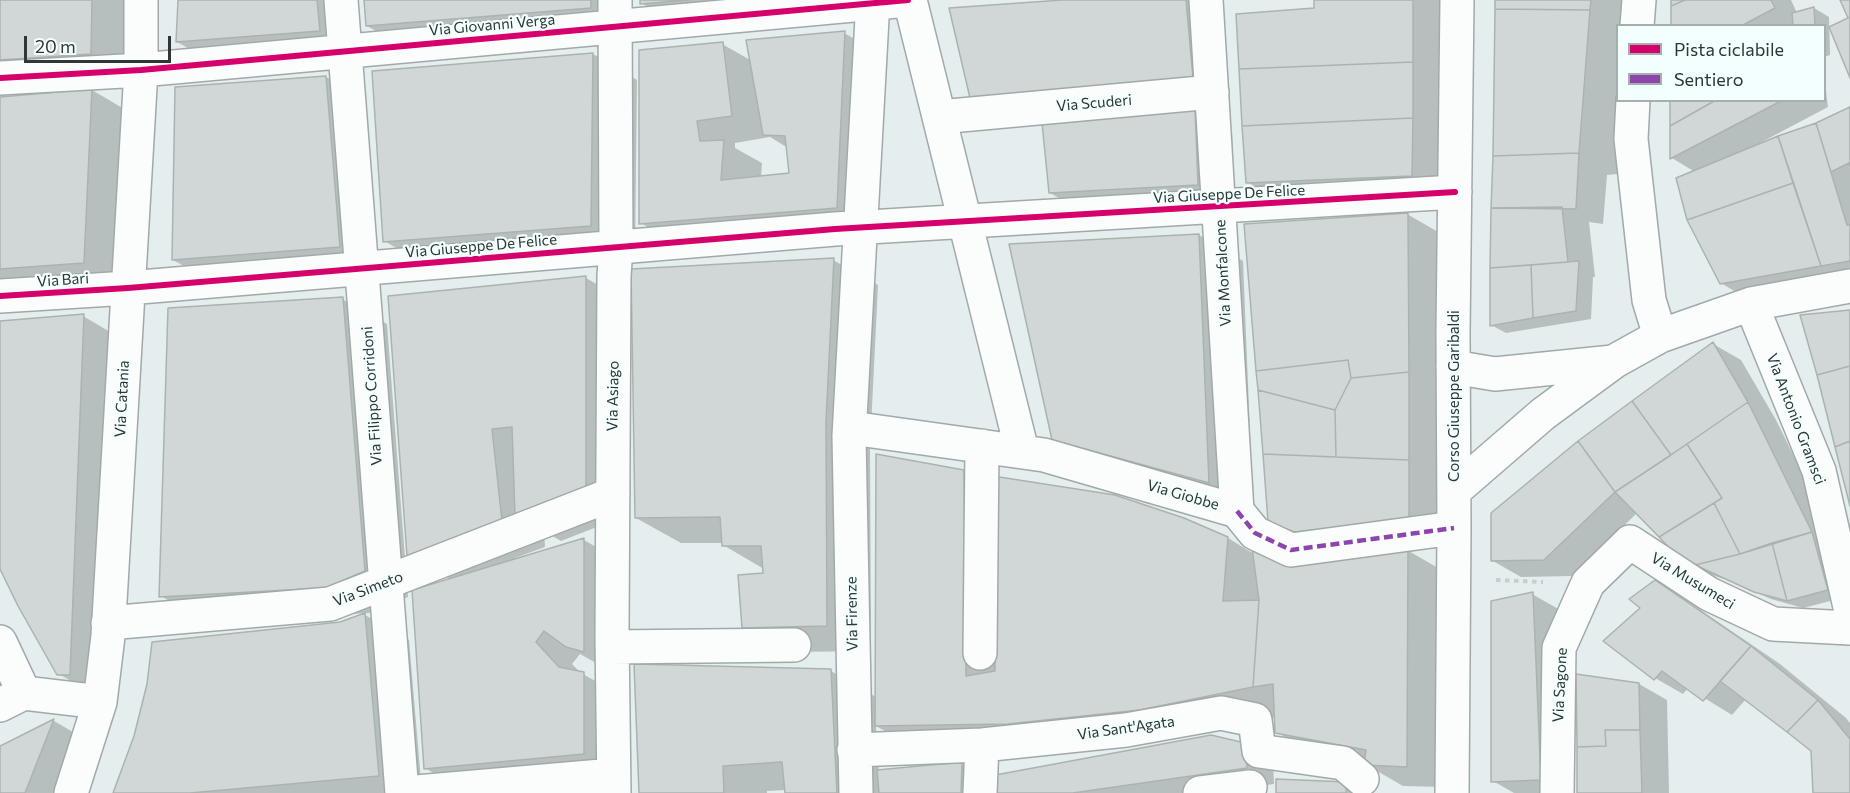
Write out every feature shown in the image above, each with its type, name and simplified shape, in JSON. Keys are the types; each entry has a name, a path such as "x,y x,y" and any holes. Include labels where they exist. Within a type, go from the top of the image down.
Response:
{"street":[{"name":"Via Catania","path":"70,793 100,702 108,622 141,70 141,0"},
{"name":"Via Filippo Corridoni","path":"341,0 403,793"},
{"name":"Via Giovanni Verga","path":"0,78 141,70 345,51 615,13 909,0"},
{"path":"909,0 965,222 1033,453"},
{"name":"Via Monfalcone","path":"1206,0 1237,511"},
{"name":"Corso Giuseppe Garibaldi","path":"1452,793 1457,0"},
{"path":"1637,24 1639,0"},
{"name":"Via Firenze","path":"856,793 848,228 864,3"},
{"name":"Via Asiago","path":"614,784 612,647 616,247 615,13"},
{"name":"Via Scuderi","path":"939,117 1212,92"},
{"path":"1633,102 1631,139 1649,300 1660,336"},
{"name":"Via Giuseppe De Felice","path":"128,288 848,228 1455,192"},
{"path":"1454,491 1543,414 1615,361 1660,336 1751,304 1850,286"},
{"name":"Via Bari","path":"0,296 128,288"},
{"name":"Via Antonio Gramsci","path":"1751,304 1819,471 1850,607"},
{"path":"1453,367 1495,374 1615,361"},
{"name":"Via Giobbe","path":"850,432 1033,453 1237,511 1255,533 1291,550 1454,528"},
{"path":"980,653 982,446"},
{"name":"Via Simeto","path":"108,622 330,604 613,494"},
{"name":"Via Musumeci","path":"1588,583 1630,542 1709,594 1773,624 1850,628"},
{"name":"Via Sagone","path":"1557,793 1559,648 1588,583"},
{"path":"0,642 12,699 100,702"},
{"path":"612,647 794,645"},
{"name":"Via Sant'Agata","path":"854,750 982,745 1126,730 1221,713 1256,720 1259,751"},
{"path":"980,793 982,745"},
{"path":"1200,793 1250,790 1259,751 1343,763 1362,779"},
{"path":"403,793 614,784"}],"path":[{"path":"1454,579 1588,583"}],"building":[{"path":"0,0 92,0 91,54 0,60"},
{"path":"178,0 317,0 320,31 176,42"},
{"path":"364,0 591,0 591,8 366,26"},
{"path":"640,0 689,0 640,4"},
{"path":"1062,0 1186,0 1193,78 970,98 949,8"},
{"path":"1314,0 1413,0 1413,62 1239,69 1236,14 1314,8"},
{"path":"1495,0 1591,0 1590,10 1495,9"},
{"path":"1671,0 1685,0 1671,6"},
{"path":"1685,0 1771,0 1775,8 1745,24 1671,24 1671,6"},
{"path":"1840,0 1850,0 1850,17 1848,18"},
{"path":"1814,7 1815,24 1793,24 1792,13"},
{"path":"1495,9 1590,10 1579,153 1493,156"},
{"path":"1850,17 1850,78 1829,27"},
{"path":"845,31 837,208 639,224 639,50 723,42 732,116 697,121 700,141 724,140 721,180 789,173 785,136 763,135 746,40"},
{"path":"593,53 591,226 383,242 372,71"},
{"path":"1413,62 1413,118 1242,126 1239,69"},
{"path":"326,76 340,247 172,260 175,87"},
{"path":"92,89 84,263 0,269 0,97"},
{"path":"1670,102 1712,102 1670,126"},
{"path":"1712,102 1779,102 1670,159 1670,126"},
{"path":"1195,107 1198,185 1049,193 1042,123"},
{"path":"1850,107 1850,166 1849,163 1831,172 1816,123"},
{"path":"1413,118 1412,176 1246,183 1242,126"},
{"path":"1816,123 1847,225 1850,225 1850,261 1821,266 1778,136"},
{"path":"1778,136 1793,183 1687,220 1676,178"},
{"path":"1579,153 1576,209 1491,208 1493,156"},
{"path":"1793,183 1821,266 1720,284 1687,220"},
{"path":"1562,207 1568,262 1490,268 1491,208"},
{"path":"1408,213 1409,372 1351,378 1348,360 1256,371 1244,224"},
{"path":"1199,234 1209,483 1052,440 1009,244"},
{"path":"834,258 826,422 827,626 742,628 738,575 763,573 761,546 722,546 720,517 635,518 631,269"},
{"path":"1579,261 1576,311 1533,318 1531,265"},
{"path":"1531,265 1533,318 1490,326 1490,268"},
{"path":"586,276 586,489 515,516 512,427 492,429 502,521 407,556 388,296"},
{"path":"343,297 365,571 325,588 159,597 168,308"},
{"path":"1850,310 1850,366 1817,375 1800,315"},
{"path":"84,314 70,675 57,675 0,569 0,321"},
{"path":"1713,342 1748,402 1671,455 1632,401"},
{"path":"1348,360 1351,378 1335,410 1258,390 1256,371"},
{"path":"1850,366 1850,441 1835,447 1817,375"},
{"path":"1409,372 1409,460 1336,457 1335,410 1351,378"},
{"path":"1258,390 1335,410 1336,457 1263,454"},
{"path":"1632,401 1671,455 1615,492 1578,441"},
{"path":"1748,402 1812,532 1740,554 1714,503 1722,498 1687,444"},
{"path":"1578,441 1615,492 1544,560 1491,561 1491,513"},
{"path":"1850,441 1850,506 1835,447"},
{"path":"1687,444 1722,498 1659,537 1615,492"},
{"path":"876,454 964,470 966,676 995,671 993,476 1115,495 1184,518 1228,537 1223,601 1259,600 1253,687 1140,710 1008,724 875,726"},
{"path":"1263,454 1409,460 1409,521 1294,532 1268,522"},
{"path":"1714,503 1740,554 1695,565 1680,559 1659,537"},
{"path":"1812,532 1828,590 1787,601 1772,543"},
{"path":"584,538 584,652 566,647 544,631 536,642 559,667 584,672 584,754 424,769 412,590"},
{"path":"1772,543 1787,601 1754,592 1695,565 1740,554"},
{"path":"1252,548 1408,549 1407,767 1364,765 1366,750 1275,733 1273,684 1253,687 1259,600"},
{"path":"1655,580 1751,646 1703,701 1662,671 1654,680 1603,641 1640,608 1629,599"},
{"path":"1533,592 1541,780 1491,782 1491,601"},
{"path":"365,613 379,776 190,793 113,793 134,736 147,684 152,642 340,622"},
{"path":"1751,646 1818,700 1787,732 1720,681"},
{"path":"634,664 831,669 837,793 785,793 782,762 723,766 724,793 639,793"},
{"path":"1576,674 1639,683 1640,730 1605,730 1606,746 1577,747"},
{"path":"1818,700 1850,739 1850,793 1813,793 1811,751 1787,732"},
{"path":"54,719 25,793 0,793 0,746"},
{"path":"1605,730 1640,730 1642,793 1577,793 1577,747 1606,746"},
{"path":"1211,735 1245,743 1247,768 1073,793 989,793 990,776"},
{"path":"962,762 961,793 879,793 877,770"},
{"path":"1276,779 1347,782 1346,793 1276,793"}],"marked path":[{"path":"1237,511 1255,533 1291,550 1454,528"}],"cycle path":[{"path":"0,78 141,70 908,0"},
{"path":"0,296 128,288 835,229 1455,192"}]}
